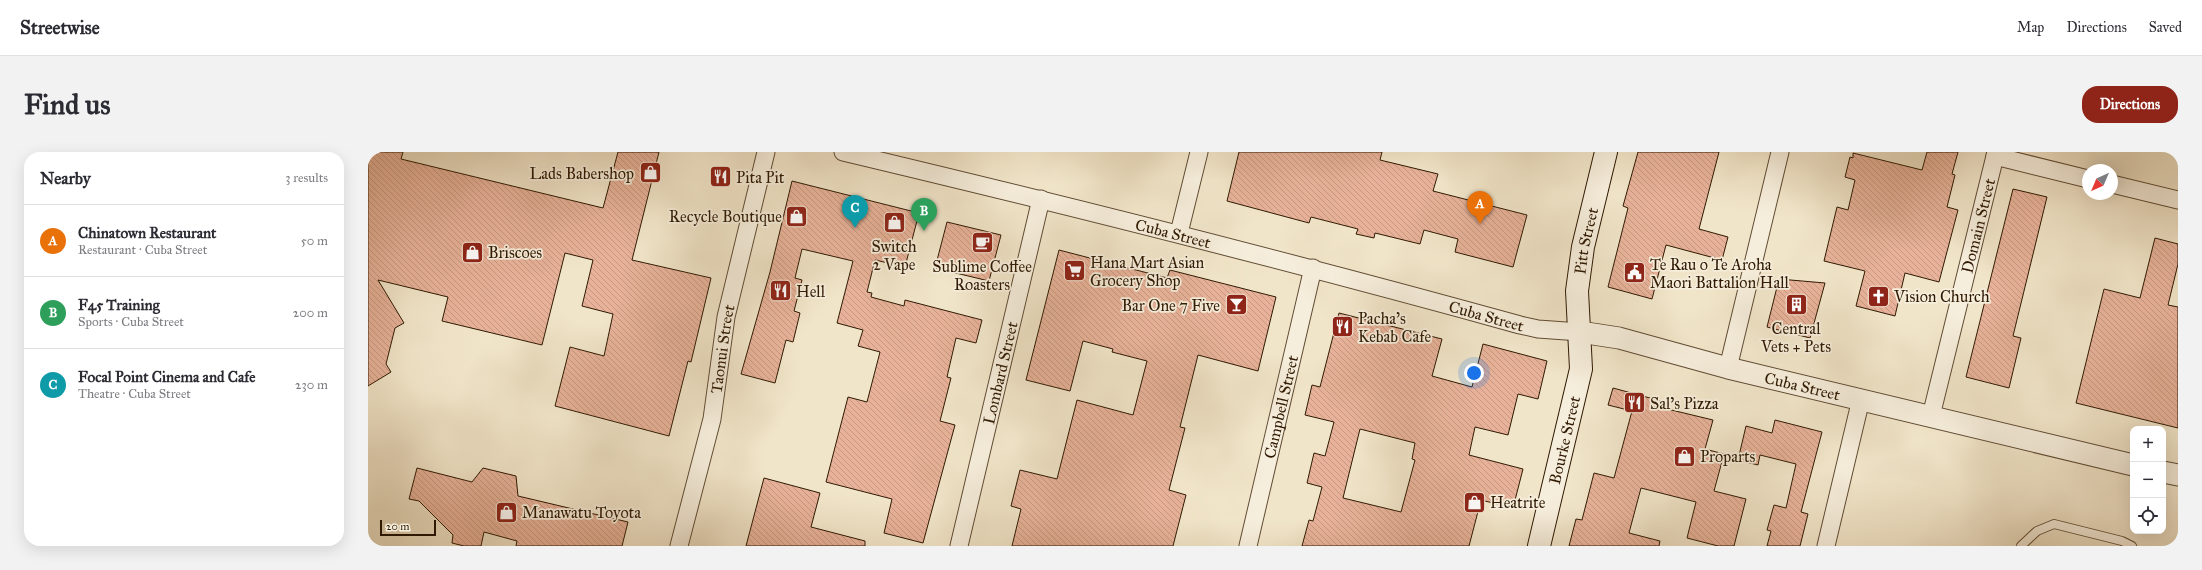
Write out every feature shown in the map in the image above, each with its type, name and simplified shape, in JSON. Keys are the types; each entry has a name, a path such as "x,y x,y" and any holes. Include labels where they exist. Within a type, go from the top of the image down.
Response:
{"main road":[{"name":"Pitt Street","path":"1580,332 1577,291 1580,267 1606,152"},
{"name":"Bourke Street","path":"1539,546 1574,405 1581,369 1580,332"}],"street":[{"name":"Taonui Street","path":"678,546 712,419 726,317 766,152"},
{"name":"Cuba Street","path":"843,152 1179,233 1520,325 1538,329 1580,332 1619,338 1728,368 2130,464"},
{"path":"1179,233 1199,152"},
{"path":"1728,368 1780,152"},
{"path":"1996,154 2082,177"},
{"name":"Domain Street","path":"1931,416 1996,154"},
{"path":"2118,185 2178,200"},
{"name":"Lombard Street","path":"959,546 1041,199"},
{"name":"Campbell Street","path":"1248,546 1313,268"},
{"path":"1826,546 1861,399"},
{"path":"2166,473 2178,475"}],"lane":[{"path":"2021,546 2037,531 2054,524 2122,541 2132,546"}],"building":[{"path":"368,152 403,152 401,159 603,208 618,152 659,152 632,260 711,278 691,362 688,361 669,436 555,406 570,347 604,356 613,314 582,306 593,260 565,253 542,345 442,321 448,297 378,280 404,323 395,328 386,364 391,372 368,386"},
{"path":"1239,152 1382,152 1380,160 1438,174 1433,191 1527,215 1513,267 1455,252 1458,239 1424,230 1420,244 1375,233 1374,238 1356,234 1358,229 1311,217 1309,223 1227,201"},
{"path":"1638,152 1719,152 1699,229 1728,237 1722,260 1666,245 1652,299 1608,287 1628,208 1623,206"},
{"path":"1927,152 1958,152 1952,174 1955,175 1947,207 1958,210 1939,282 1905,273 1895,316 1856,306 1865,271 1824,261 1837,207 1848,210 1855,180 1845,177 1850,157 1853,158 1853,153 1922,170"},
{"path":"792,181 919,213 905,267 875,260 867,292 872,293 871,297 904,306 905,300 982,320 976,343 956,338 947,377 951,378 940,421 955,425 923,543 884,533 892,499 826,482 848,397 867,402 880,352 858,346 863,330 837,323 853,261 802,249 795,278 802,280 794,311 800,313 793,342 786,340 775,383 741,374 770,272"},
{"path":"2013,189 2047,197 2013,336 2021,338 2009,388 1966,377"},
{"path":"947,222 1001,235 989,281 935,268"},
{"path":"2155,238 2178,244 2178,264 2168,305 2178,307 2178,428 2076,403 2104,289 2140,298"},
{"path":"1059,250 1167,278 1170,270 1276,297 1258,371 1198,355 1180,427 1185,428 1169,490 1186,495 1173,546 1012,546 1021,509 1011,506 1020,470 1057,479 1077,400 1133,415 1147,361 1112,352 1113,349 1083,341 1070,391 1026,380"},
{"name":"Central Vets + Pets","path":"1779,279 1825,283 1810,338 1767,327"},
{"path":"1339,313 1442,339 1432,376 1472,387 1483,344 1547,361 1538,399 1518,394 1508,435 1475,427 1469,455 1523,469 1513,508 1481,500 1469,546 1302,546 1309,520 1313,521 1322,487 1307,483 1314,453 1325,456 1334,422 1305,415 1312,385 1320,387","holes":["1360,429 1415,443 1412,459 1415,460 1401,512 1343,498"]},
{"path":"1613,388 1661,401 1659,407 1713,420 1705,449 1724,454 1714,491 1746,499 1734,546 1718,546 1687,538 1696,502 1641,488 1629,533 1660,541 1659,546 1569,546 1576,519 1582,520 1594,473 1614,478 1632,411 1608,405"},
{"path":"1775,420 1822,432 1801,512 1808,514 1800,546 1767,546 1771,531 1767,530 1774,505 1786,508 1796,464 1760,455 1758,465 1738,460 1746,426 1772,433"},
{"name":"Manawatu Toyota","path":"417,468 472,482 483,468 516,476 518,496 628,522 622,546 516,546 517,541 484,532 481,546 464,546 452,543 453,535 419,501 409,499"},
{"path":"764,478 820,493 811,527 865,541 865,546 746,546"}],"place":[{"name":"Lads Babershop","path":"650,173"},
{"name":"Pita Pit","path":"720,177"},
{"name":"Recycle Boutique","path":"797,216"},
{"name":"Switch 2 Vape","path":"894,223"},
{"name":"Chinatown Restaurant","path":"1480,224"},
{"name":"Focal Point Cinema and Cafe","path":"855,228"},
{"name":"F45 Training","path":"924,231"},
{"name":"Sublime Coffee Roasters","path":"982,243"},
{"name":"Briscoes","path":"472,252"},
{"name":"Hana Mart Asian Grocery Shop","path":"1075,271"},
{"name":"Te Rau o Te Aroha Maori Battalion Hall","path":"1635,273"},
{"name":"Hell","path":"781,291"},
{"name":"Vision Church","path":"1879,296"},
{"name":"Bar One 7 Five","path":"1236,305"},
{"name":"Central Vets + Pets","path":"1796,305"},
{"name":"Pacha's Kebab Cafe","path":"1342,327"},
{"name":"Sal's Pizza","path":"1635,403"},
{"name":"Proparts","path":"1684,456"},
{"name":"Heatrite","path":"1474,502"},
{"name":"Manawatu Toyota","path":"507,512"}]}
